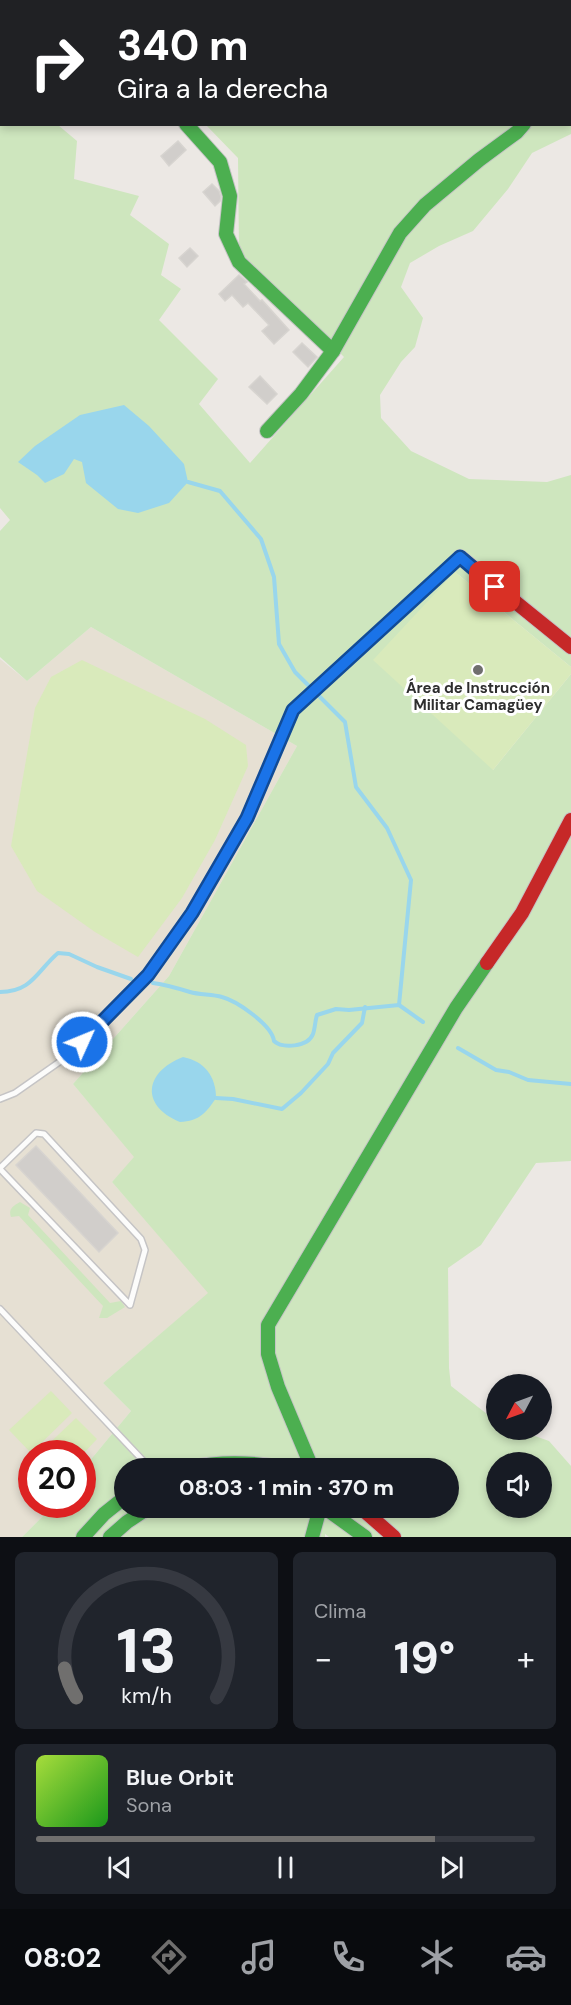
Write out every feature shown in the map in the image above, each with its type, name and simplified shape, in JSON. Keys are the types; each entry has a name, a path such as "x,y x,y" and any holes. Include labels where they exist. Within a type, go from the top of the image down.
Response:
{"street":[{"path":"188,126 220,162 230,196 226,234 238,262 333,351"},
{"path":"267,432 301,394 333,351 400,233 425,206 522,126"},
{"path":"460,557 571,647"},
{"path":"308,1458 278,1387 268,1354 268,1325 456,1008 522,913 571,820"},
{"path":"89,1535 104,1514 114,1506"},
{"path":"110,1537 133,1518"},
{"path":"312,1537 317,1518"},
{"path":"339,1518 365,1537"},
{"path":"372,1518 394,1537"}],"lane":[{"path":"0,1099 15,1093 65,1058 148,975 192,913 247,818 293,710 460,557"},
{"path":"36,1133 44,1134 141,1239 145,1250 130,1305 0,1168 36,1133"},
{"path":"0,1309 141,1458"}],"shaded area":[{"path":"91,627 297,746 169,976 73,1084 135,1157 112,1182 209,1293 103,1383 131,1411 96,1453 96,1440 18,1440 18,1518 41,1518 22,1537 0,1537 0,659 27,681"}],"green space":[{"path":"0,126 59,126 77,141 74,179 139,196 130,215 169,244 161,275 181,289 159,320 218,379 199,404 250,463 344,357 239,251 238,158 207,126 571,126 571,134 532,153 508,189 473,231 439,246 410,263 401,287 423,318 415,347 401,362 380,395 381,418 411,451 469,479 547,482 571,475 571,667 455,572 493,770 571,674 571,1161 536,1163 481,1245 448,1268 451,1386 486,1413 486,1440 546,1440 571,1466 571,1537 329,1537 325,1534 325,1537 22,1537 41,1518 96,1518 96,1453 131,1411 103,1383 208,1293 112,1182 134,1157 73,1084 169,976 297,746 91,627 27,681 0,657 0,531 10,520 0,508"},
{"name":"Área de Instrucción Militar Camagüey","path":"455,572 571,667 571,674 493,770 373,660"},
{"path":"82,660 205,719 246,745 248,766 215,840 182,898 138,957 95,932 37,891 11,846 35,708 51,677"},
{"path":"20,1202 30,1208 28,1215 110,1303 121,1301 125,1307 107,1318 99,1318 103,1306 19,1216 11,1217 12,1208"},
{"path":"51,1391 72,1413 44,1440 19,1440 9,1430"},
{"path":"76,1418 97,1439 96,1440 53,1440"}],"water":[{"path":"124,405 149,426 184,464 188,482 169,503 138,513 118,509 86,483 82,462 74,459 64,474 45,483 18,462 35,446 80,415"},
{"path":"183,1057 203,1066 214,1083 216,1098 201,1115 192,1120 180,1122 158,1107 153,1098 152,1089 154,1080 160,1071"}],"building":[{"path":"178,141 186,150 169,166 161,156"},
{"path":"212,184 221,197 215,206 203,192"},
{"path":"190,248 198,256 187,267 179,258"},
{"path":"239,275 247,282 244,284 289,330 274,344 262,331 269,325 248,303 243,307 232,295 225,301 219,294"},
{"path":"302,343 317,357 308,367 293,352"},
{"path":"260,376 277,394 267,404 249,387"},
{"path":"36,1146 118,1233 99,1252 16,1165"}],"waterway":[{"path":"188,482 220,491 261,539 274,577 279,644 295,672 345,722 356,787 387,828 411,880 399,1005"},
{"path":"0,992 11,991 27,984 58,953 69,954 131,979"},
{"path":"153,983 228,999 245,1008 261,1021 274,1041 289,1046 306,1042 313,1034 317,1015 336,1009 349,1010 399,1005 423,1022"},
{"path":"216,1098 233,1099 282,1109 301,1093 328,1064 333,1053 362,1023 365,1007"},
{"path":"458,1048 496,1070 509,1072 528,1080 571,1084"}],"traffic: fast":[{"path":"188,126 220,162 230,196 226,234 239,262 333,351"},
{"path":"267,431 301,394 333,351 400,233 425,205 522,126"},
{"path":"308,1458 278,1387 268,1354 268,1325 456,1008 487,963"},
{"path":"83,1537 114,1506"},
{"path":"110,1537 133,1518"},
{"path":"312,1537 317,1518"},
{"path":"339,1518 365,1537"}],"traffic: jam":[{"path":"460,557 571,647"},
{"path":"487,963 522,913 571,820"},
{"path":"372,1518 394,1537"}],"place":[{"name":"Área de Instrucción Militar Camagüey","path":"478,670"}],"route":[{"path":"82,1042 148,975 192,913 247,818 293,710 460,557 495,587"}]}
